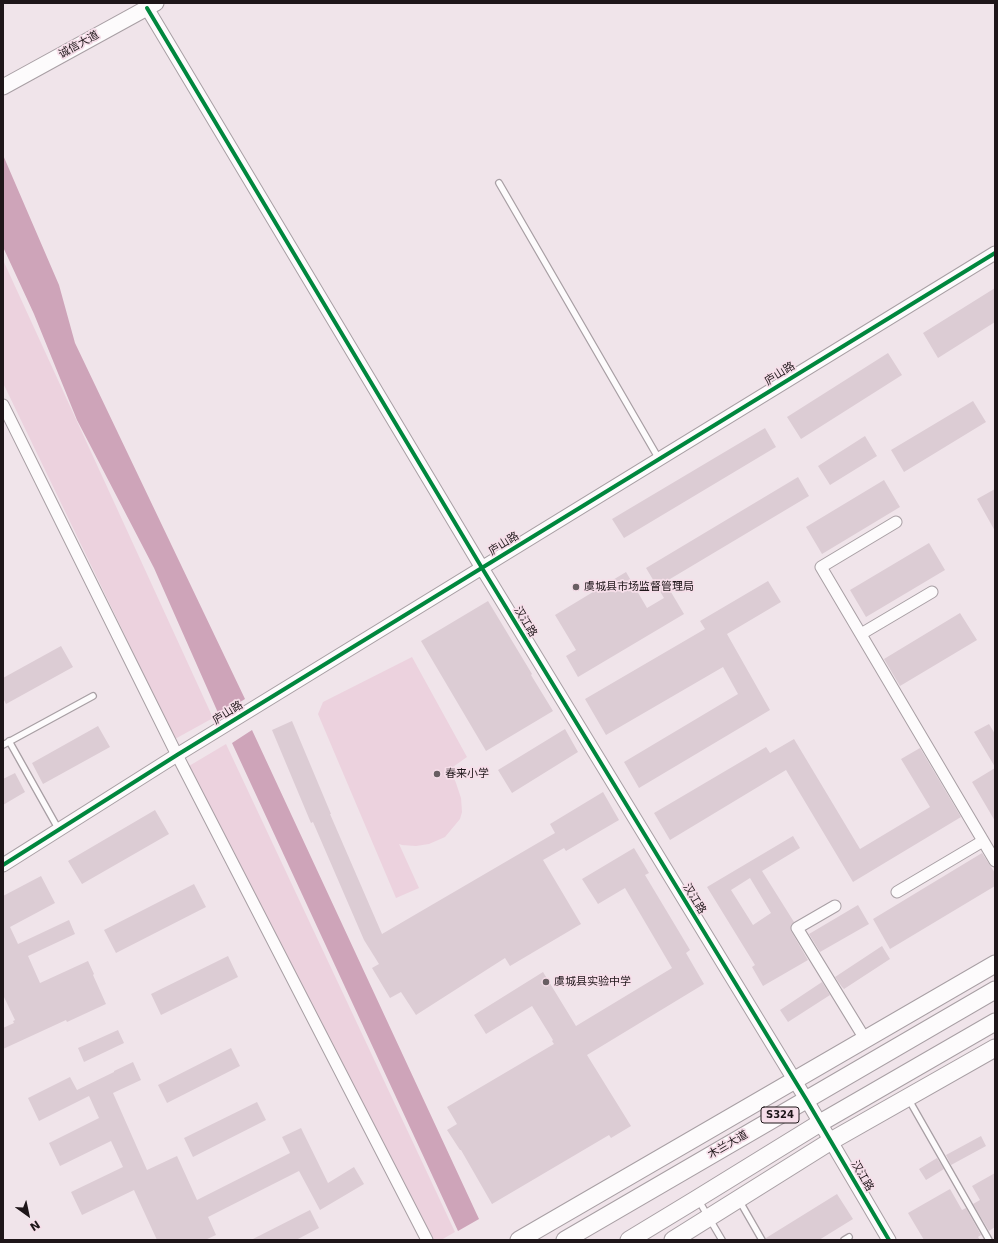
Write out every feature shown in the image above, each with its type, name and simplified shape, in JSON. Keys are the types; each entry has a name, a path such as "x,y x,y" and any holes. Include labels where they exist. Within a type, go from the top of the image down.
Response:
{"main road":[{"name":"诚信大道","path":"3,87 151,5"},
{"path":"519,1240 995,964"},
{"name":"木兰大道","path":"565,1240 995,990"},
{"name":"S324","path":"629,1240 820,1123 995,1022"},
{"path":"673,1240 831,1142 995,1048"}],"street":[{"name":"汉江路","path":"151,5 482,568 794,1080 889,1240"},
{"name":"庐山路","path":"3,865 177,755 995,253"},
{"path":"3,405 177,755 427,1240"},
{"path":"896,522 822,566 995,861"},
{"path":"861,634 932,592"},
{"path":"897,892 983,841"},
{"path":"835,906 797,928 865,1039"}],"lane":[{"path":"499,183 659,459"},
{"path":"3,745 93,696"},
{"path":"9,741 59,830"},
{"path":"908,1098 989,1240"},
{"path":"698,1199 722,1240"},
{"path":"739,1200 762,1240"}],"shaded area":[{"path":"3,155 59,285 75,343 245,699 219,715 154,568 77,420 34,314 3,247"},
{"path":"3,260 213,718 175,739 3,383"},
{"path":"412,657 467,757 450,769 461,798 462,812 460,819 445,837 429,844 416,846 399,844 419,888 396,898 318,714 323,702"},
{"path":"252,730 479,1219 458,1231 232,743"},
{"path":"226,744 455,1232 441,1240 431,1240 189,766"}],"building":[{"path":"995,288 995,322 938,358 923,333"},
{"path":"888,353 902,375 801,439 787,417"},
{"path":"973,401 986,422 904,472 891,450"},
{"path":"765,428 776,447 624,538 612,519"},
{"path":"865,436 877,456 830,485 818,466"},
{"path":"798,477 809,496 665,582 684,614 578,677 566,656 576,650 555,615 626,572 647,608 664,598 646,568"},
{"path":"884,480 900,507 822,554 806,527"},
{"path":"995,489 995,531 977,499"},
{"path":"929,543 945,570 866,617 850,590"},
{"path":"768,581 781,602 727,634 770,710 639,788 624,762 738,694 723,667 606,735 585,699 705,629 700,621"},
{"path":"488,601 553,711 486,751 421,641"},
{"path":"960,613 977,640 900,686 884,659"},
{"path":"61,646 73,667 6,704 3,698 3,678"},
{"path":"292,721 382,934 555,833 550,824 603,792 619,820 566,851 564,848 543,860 581,924 510,966 505,958 416,1015 401,992 390,998 372,968 379,964 364,940 313,822 311,823 272,730"},
{"path":"989,724 995,734 995,767 974,732"},
{"path":"98,726 110,747 43,784 32,763"},
{"path":"565,729 578,752 512,793 498,770"},
{"path":"794,739 860,849 930,807 901,759 920,748 961,817 853,882 786,770 670,840 654,813 766,747 770,753"},
{"path":"995,768 995,821 972,782"},
{"path":"15,773 25,792 3,805 3,779"},
{"path":"155,810 169,834 82,884 68,861"},
{"path":"793,836 800,848 762,871 794,922 791,925 791,931 808,960 763,986 752,967 755,965 707,887","holes":["750,878 771,913 753,925 731,890"]},
{"path":"634,848 649,873 645,875 690,950 686,953 704,984 587,1055 631,1126 611,1138 609,1135 492,1204 461,1150 447,1130 457,1124 447,1107 554,1044 532,1006 486,1034 474,1015 543,972 576,1026 672,968 625,888 598,904 582,879"},
{"path":"982,853 995,873 995,886 890,949 873,919"},
{"path":"41,876 55,903 10,927 18,944 69,920 75,934 28,956 40,983 88,961 106,1004 67,1022 66,1020 3,1049 3,1028 14,1023 13,1021 15,1020 3,995 3,896"},
{"path":"194,884 206,907 116,953 104,930"},
{"path":"858,905 869,924 820,952 809,934"},
{"path":"882,946 890,959 844,989 835,977"},
{"path":"228,956 238,977 161,1015 151,994"},
{"path":"822,982 830,995 788,1022 780,1010"},
{"path":"118,1030 124,1043 84,1062 78,1048"},
{"path":"231,1048 240,1066 167,1103 158,1085"},
{"path":"133,1062 141,1080 113,1093 147,1170 177,1156 197,1200 290,1153 282,1137 301,1128 328,1183 354,1167 364,1184 320,1210 299,1171 208,1217 216,1235 205,1240 157,1240 134,1190 82,1215 71,1192 123,1167 111,1141 60,1166 49,1143 99,1118 89,1096 39,1121 28,1098 70,1077 77,1090"},
{"path":"257,1102 266,1120 193,1157 184,1138"},
{"path":"981,1136 986,1146 951,1165 946,1155"},
{"path":"937,1158 944,1169 926,1180 919,1169"},
{"path":"995,1173 995,1227 989,1231 973,1204 980,1200 972,1186"},
{"path":"950,1189 962,1210 966,1208 981,1235 978,1237 980,1240 924,1240 908,1213"},
{"path":"837,1194 853,1219 819,1240 766,1240 766,1238"},
{"path":"310,1210 319,1228 296,1240 251,1240"}],"cycle path":[{"path":"147,8 482,568 806,1099 889,1240"},
{"path":"3,865 177,755 995,253"}],"place":[{"name":"虞城县市场监督管理局","path":"576,587"},
{"name":"春来小学","path":"437,774"},
{"name":"虞城县实验中学","path":"546,982"}]}
